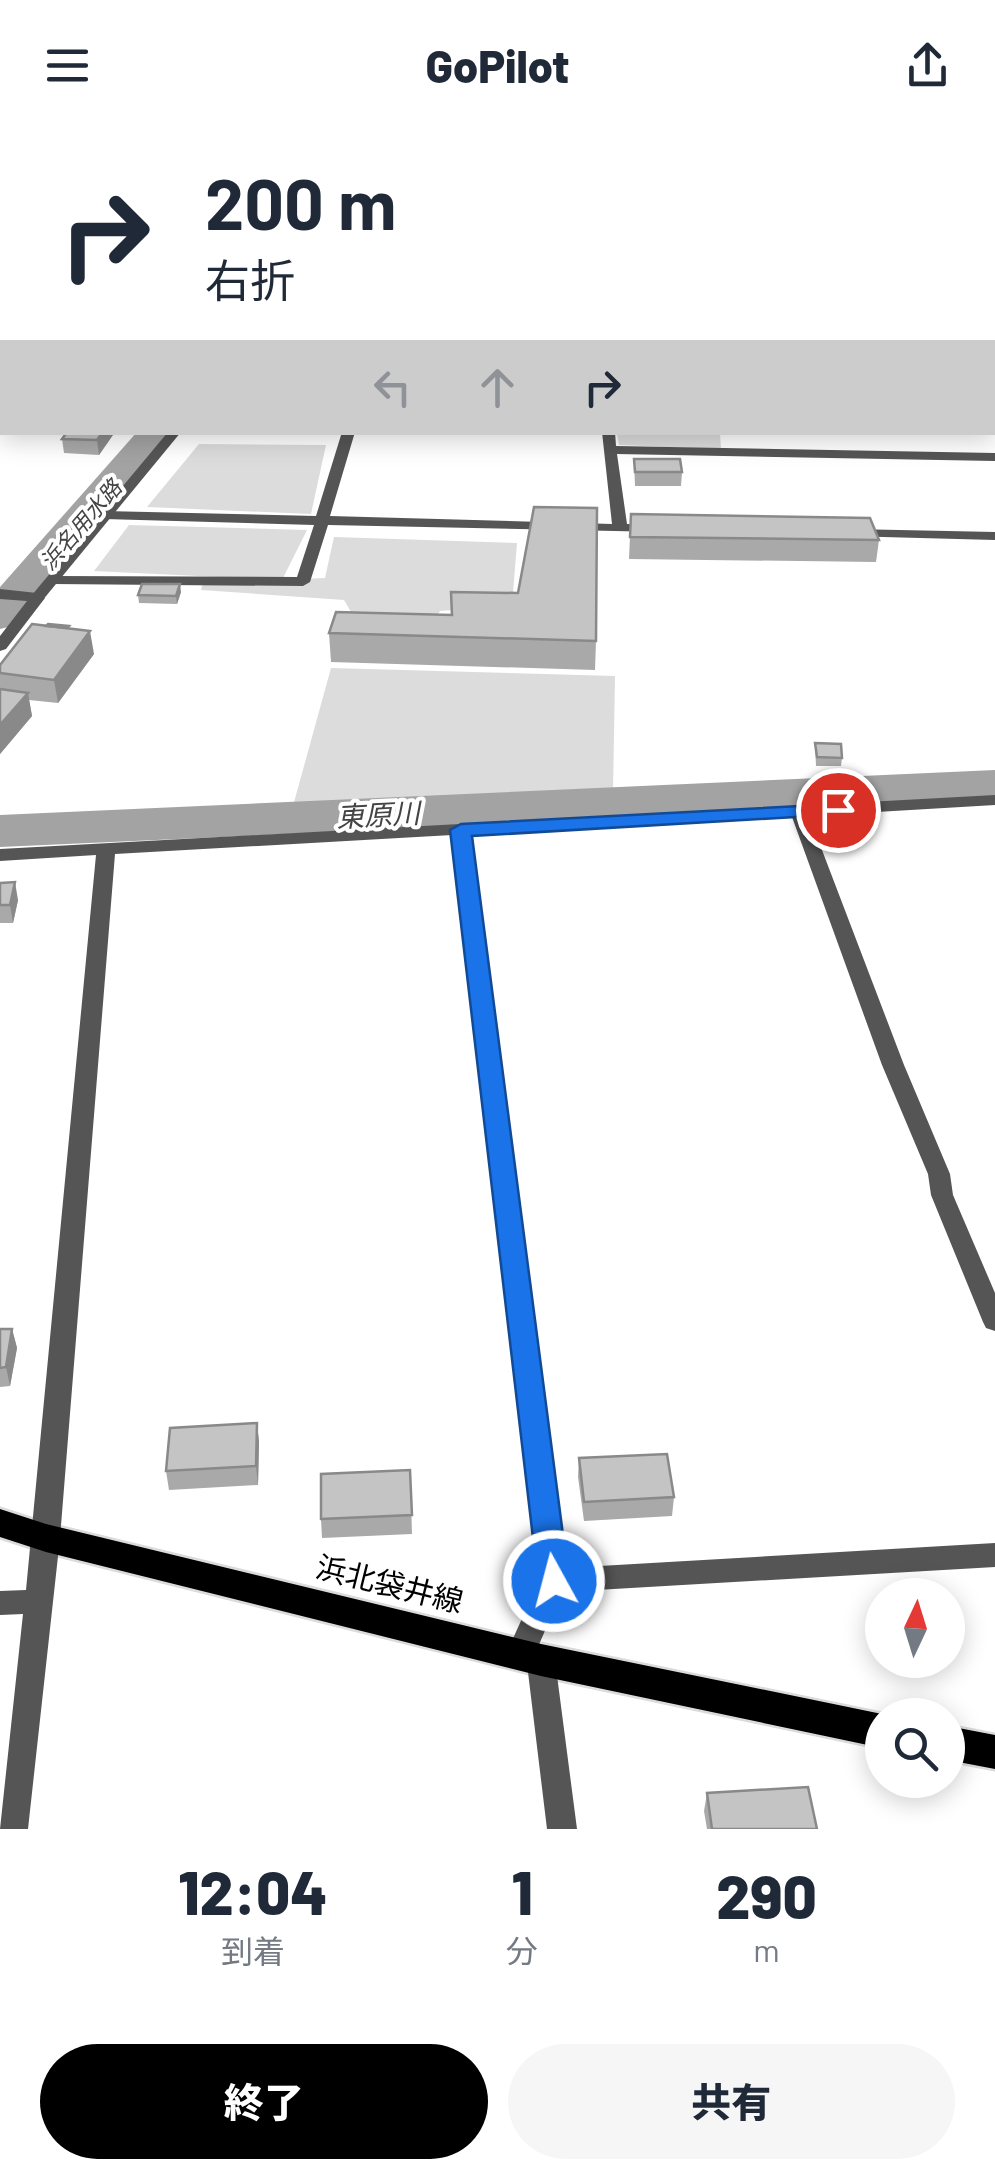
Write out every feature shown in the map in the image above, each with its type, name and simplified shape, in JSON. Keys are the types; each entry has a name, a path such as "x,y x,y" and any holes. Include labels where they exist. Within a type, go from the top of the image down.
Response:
{"main road":[{"name":"浜北袋井線","path":"0,1523 46,1538 531,1657 865,1727"},
{"path":"965,1747 995,1752"}],"street":[{"path":"0,646 29,597 52,580 172,435"},
{"path":"52,580 303,582 325,521 348,435"},
{"path":"608,435 620,528"},
{"path":"610,450 995,457"},
{"path":"104,515 679,529"},
{"path":"837,532 995,536"},
{"path":"0,594 29,597"},
{"path":"0,856 995,800"},
{"path":"799,812 893,1065 939,1174 942,1196 995,1322"},
{"path":"461,830 554,1581 531,1657 562,1829"},
{"path":"13,1829 46,1538 106,850"},
{"path":"554,1581 995,1554"},
{"path":"0,1603 38,1601"}],"shaded area":[{"path":"617,435 720,435 721,449 619,445"},
{"path":"199,444 326,445 311,514 147,507"},
{"path":"129,525 307,530 282,580 325,578 334,537 517,543 512,605 440,611 425,634 361,629 344,600 201,590 203,583 261,579 94,571"},
{"path":"331,668 615,676 613,791 293,806"}],"building":[{"path":"65,435 101,435 97,440 62,439"},
{"path":"634,459 680,459 682,472 635,472"},
{"path":"534,507 597,508 596,641 329,633 336,612 452,615 451,592 518,593"},
{"path":"631,514 870,518 879,540 630,537"},
{"path":"142,584 180,584 176,596 138,595"},
{"path":"32,624 90,631 54,680 0,673 0,665"},
{"path":"0,689 28,693 0,725"},
{"path":"815,743 841,744 842,758 817,757"},
{"path":"15,882 10,905 0,905 0,883"},
{"path":"0,1329 12,1329 6,1367 0,1368"},
{"path":"257,1423 256,1466 166,1471 170,1428"},
{"path":"667,1454 674,1497 584,1502 579,1458"},
{"path":"410,1470 412,1515 321,1519 321,1474"},
{"path":"808,1787 817,1829 712,1829 707,1793"}],"waterway":[{"name":"浜名用水路","path":"0,615 156,435"},
{"name":"東原川","path":"0,831 995,786"}],"route":[{"path":"554,1581 461,830 838,810"}]}
